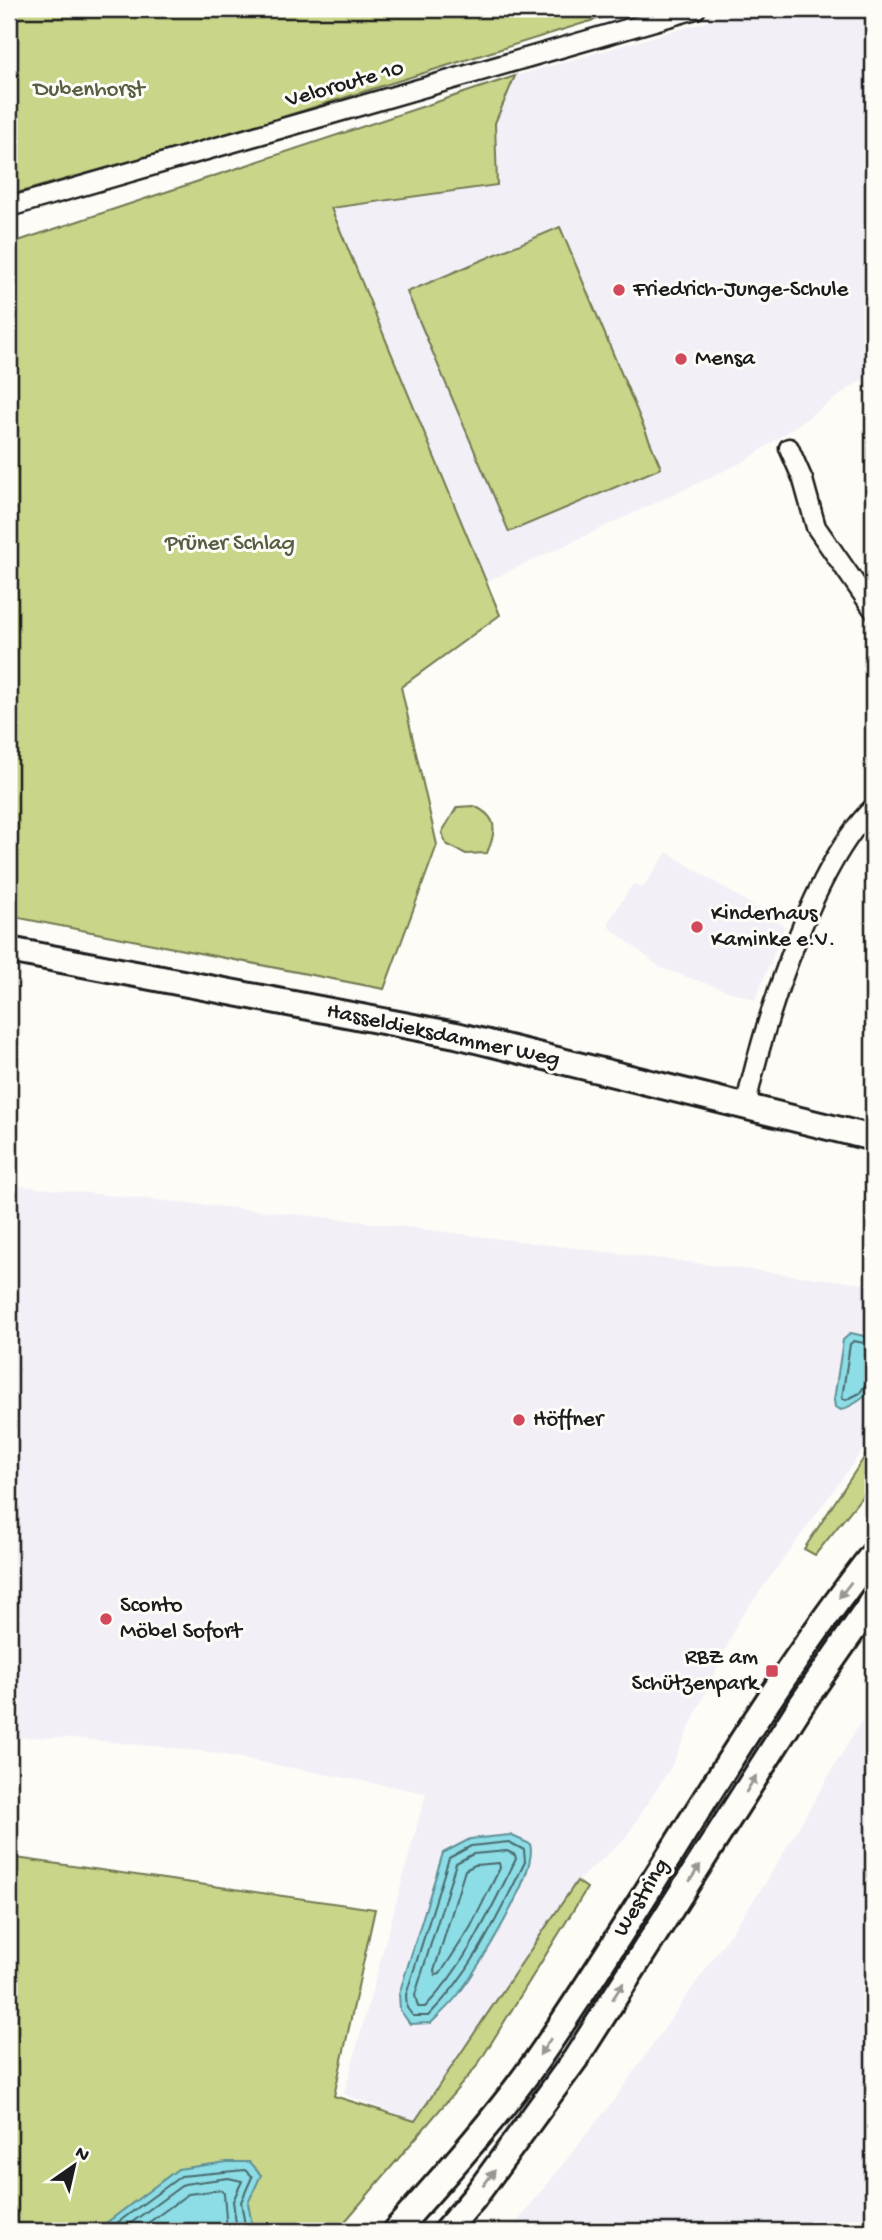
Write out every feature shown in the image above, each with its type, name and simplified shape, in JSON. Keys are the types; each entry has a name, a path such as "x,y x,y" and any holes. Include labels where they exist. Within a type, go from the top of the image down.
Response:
{"main road":[{"name":"Hasseldieksdammer Weg","path":"9,950 456,1035 873,1138"},
{"name":"Westring","path":"396,2231 482,2132 536,2061 606,1957 775,1687 873,1554"},
{"name":"Westring","path":"446,2231 482,2188 576,2058 801,1705 873,1601"}],"street":[{"name":"Veloroute 10","path":"9,207 695,9"},
{"path":"789,448 803,480 816,527 873,609"},
{"path":"745,1108 764,1034 804,924 844,843 873,808"}],"shaded area":[{"name":"Friedrich-Junge-Schule","path":"751,9 873,9 873,372 747,460 486,582 331,207 497,185 495,123 515,76"},
{"name":"Kinderhaus Kaminke e.V.","path":"667,852 785,926 755,1000 661,968 609,927 609,921 633,884 643,887"},
{"path":"9,1185 332,1218 873,1285 873,1436 739,1620 671,1767 625,1839 577,1881 415,2121 344,2094 426,1793 208,1752 74,1738 9,1737"},
{"path":"873,1701 873,2231 510,2231 617,2096 765,1884"}],"green space":[{"name":"Dubenhorst","path":"9,9 629,9 231,133 9,195"},
{"name":"Prüner Schlag","path":"515,76 495,123 497,185 331,208 500,615 401,687 437,845 384,989 9,916 9,244"},
{"path":"560,227 661,468 509,532 407,292"},
{"path":"474,806 488,815 493,825 493,838 487,853 466,854 446,844 442,832 457,807"},
{"path":"873,1444 873,1483 815,1555 804,1549"},
{"path":"9,1857 375,1909 334,2096 415,2121 577,1881 587,1888 477,2066 337,2231 9,2231"}],"water":[{"path":"851,1333 873,1338 874,1374 869,1390 863,1397 841,1410 835,1407 834,1400 843,1340"},
{"path":"510,1835 530,1844 530,1857 525,1876 504,1920 479,1964 452,2002 431,2023 410,2024 400,2010 399,1994 443,1853 470,1839"},
{"path":"227,2162 249,2162 261,2175 248,2203 253,2231 83,2231 85,2228 102,2226 178,2169"}],"place":[{"name":"Friedrich-Junge-Schule","path":"619,290"},
{"name":"Mensa","path":"681,359"},
{"name":"Kinderhaus Kaminke e.V.","path":"697,927"},
{"name":"Höffner","path":"519,1420"},
{"name":"Sconto Möbel Sofort","path":"106,1619"},
{"name":"RBZ am Schützenpark","path":"772,1671"}]}
